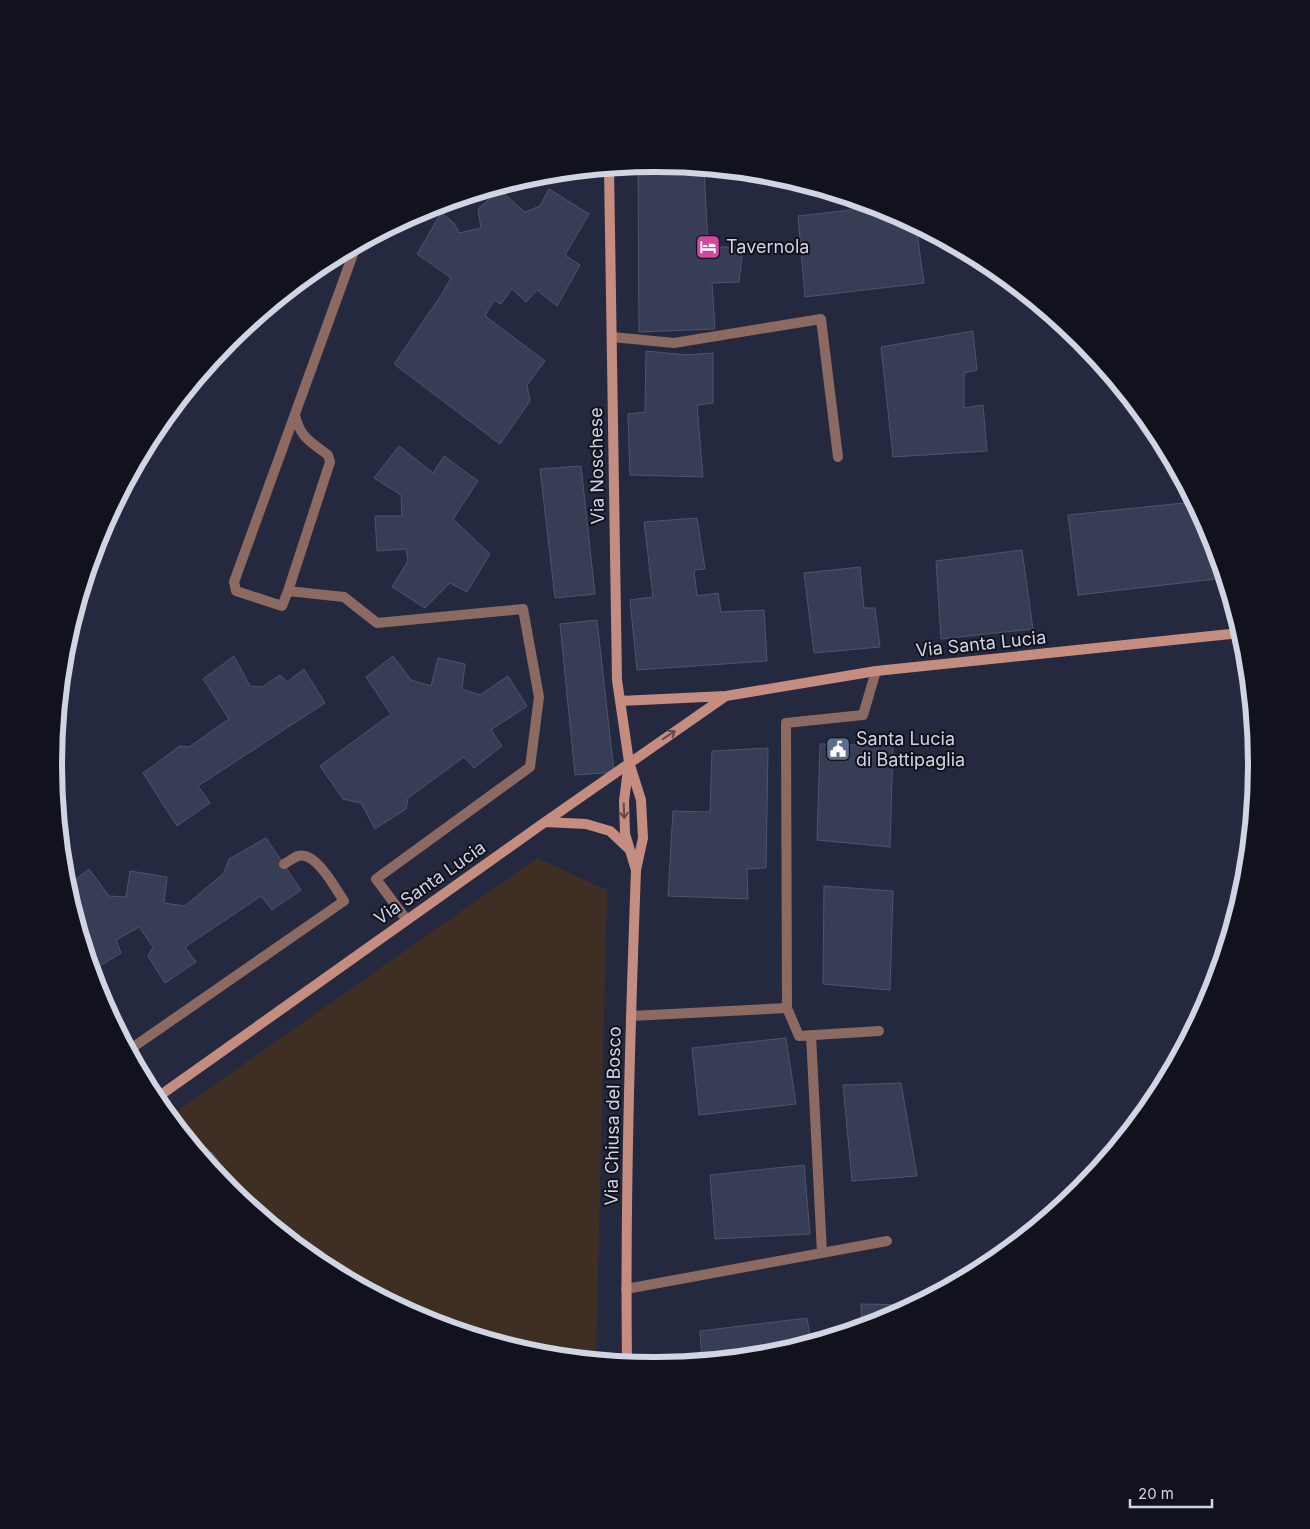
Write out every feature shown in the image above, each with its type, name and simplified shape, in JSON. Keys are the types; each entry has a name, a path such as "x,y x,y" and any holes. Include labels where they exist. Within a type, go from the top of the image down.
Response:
{"street":[{"name":"Via Noschese","path":"609,174 617,680 629,762"},
{"name":"Via Santa Lucia","path":"620,701 726,696 876,671 1232,634"},
{"name":"Via Santa Lucia","path":"162,1094 406,919 726,696"},
{"name":"Via Chiusa del Bosco","path":"629,762 624,801 625,834 636,870"},
{"name":"Via Chiusa del Bosco","path":"627,1356 626,1289 631,1016 636,870 643,838 641,800 629,762"},
{"path":"544,822 586,824 610,831 630,850"}],"lane":[{"path":"295,415 298,429 305,438 328,455 330,462 282,606 236,591 234,582 353,255"},
{"path":"612,337 674,343 821,320 838,457"},
{"path":"288,591 344,597 377,623 524,609 539,697 530,767 376,879 406,919"},
{"path":"876,671 863,715 786,723 787,1008 800,1036 879,1031"},
{"path":"134,1046 344,901 319,864 309,857 298,856 284,864"},
{"path":"631,1016 787,1008"},
{"path":"811,1035 822,1253"},
{"path":"626,1289 887,1242"}],"shaded area":[{"path":"537,858 607,890 596,1354 539,1346 465,1326 428,1312 359,1278 294,1235 264,1210 210,1155 175,1112"}],"building":[{"path":"638,172 704,174 708,247 743,247 739,282 712,283 715,329 639,332"},
{"path":"549,189 589,214 565,255 580,265 557,306 537,290 526,302 512,289 501,304 494,300 485,316 545,361 527,385 530,401 500,444 394,364 451,278 417,254 441,213 454,223 459,233 481,228 478,209 495,194 502,192 525,212 540,206"},
{"path":"861,209 917,233 924,283 805,297 798,216"},
{"path":"973,331 977,370 964,373 964,408 983,405 987,451 893,457 881,347"},
{"path":"646,351 686,355 713,353 713,403 697,405 703,477 630,475 628,414 645,412"},
{"path":"399,446 433,473 444,456 478,481 453,519 490,554 467,592 450,583 425,608 392,587 408,561 406,549 377,551 375,516 402,516 401,495 374,478"},
{"path":"581,466 595,594 555,598 540,469"},
{"path":"1186,503 1217,579 1078,595 1068,515"},
{"path":"697,518 705,569 694,570 697,596 718,593 721,612 764,610 767,661 637,670 630,600 653,597 644,522"},
{"path":"1022,550 1033,629 941,639 936,561"},
{"path":"860,567 864,608 875,608 880,647 814,653 804,573"},
{"path":"597,620 614,772 575,775 560,624"},
{"path":"234,656 250,686 262,687 280,675 287,682 304,669 325,703 198,786 210,803 177,826 143,773 180,746 189,747 229,719 203,679"},
{"path":"393,656 411,680 431,686 438,658 465,664 462,689 480,695 508,676 527,706 491,730 502,746 474,768 464,757 408,798 406,809 375,829 361,803 343,799 320,766 391,714 366,677"},
{"path":"820,744 893,746 890,847 817,840"},
{"path":"768,748 766,868 747,869 748,899 668,896 673,811 710,812 712,751"},
{"path":"266,838 301,890 272,910 261,896 185,947 196,962 165,983 148,956 153,947 139,927 116,940 121,953 99,967 83,918 74,880 89,869 109,896 126,897 130,871 167,877 164,903 185,906 224,873 229,859"},
{"path":"824,886 893,891 890,990 823,984"},
{"path":"786,1038 796,1104 699,1115 692,1048"},
{"path":"901,1083 917,1176 852,1181 843,1085"},
{"path":"212,1152 229,1175 210,1155"},
{"path":"804,1165 810,1234 715,1239 710,1175"},
{"path":"861,1304 898,1305 882,1312 862,1320"},
{"path":"807,1318 810,1336 771,1346 702,1355 700,1331"}],"place":[{"name":"Tavernola","path":"708,247"},
{"name":"Santa Lucia di Battipaglia","path":"838,749"}]}
